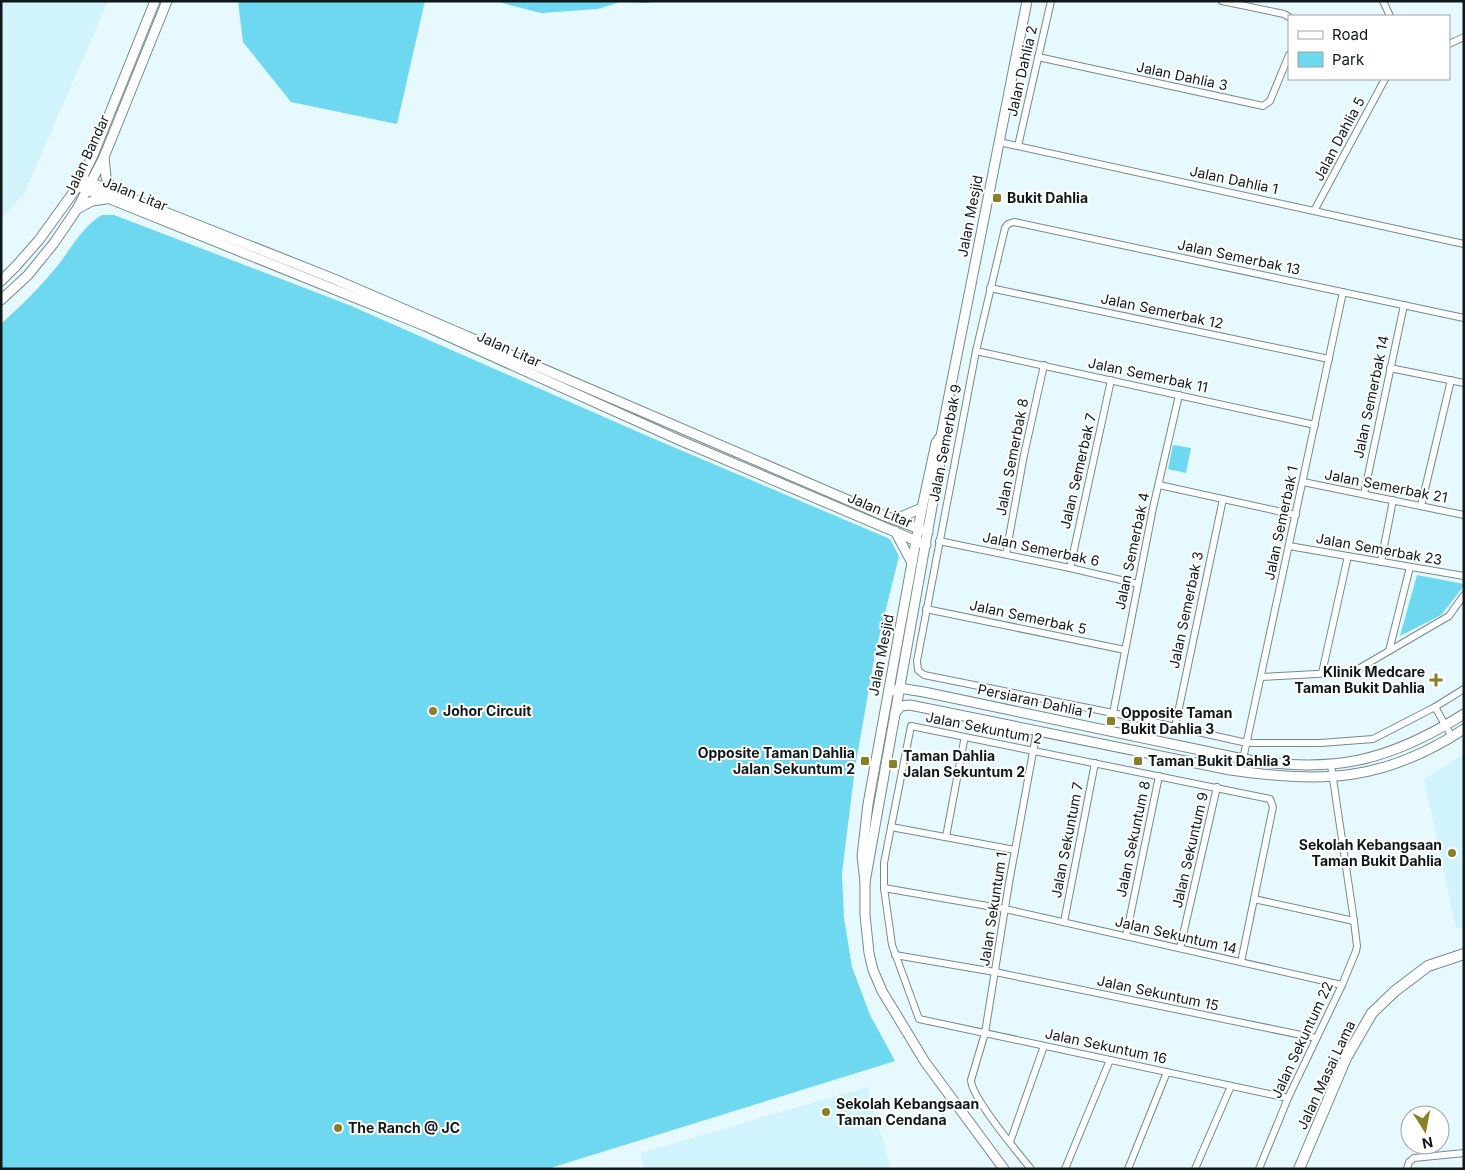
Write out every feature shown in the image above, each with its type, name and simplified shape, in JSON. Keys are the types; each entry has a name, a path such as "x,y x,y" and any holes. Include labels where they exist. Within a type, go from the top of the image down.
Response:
{"main road":[{"name":"Jalan Bandar","path":"1,300 28,275 54,243 77,209 93,155 155,1"},
{"name":"Jalan Bandar","path":"1,281 39,240 104,157 166,1"},
{"name":"Jalan Mesjid","path":"865,882 894,713 926,545 943,445 941,436 1027,1"},
{"path":"77,209 92,201 112,196 106,177 104,157"},
{"name":"Jalan Litar","path":"84,184 425,326 679,440 926,545"},
{"name":"Jalan Litar","path":"112,196 153,207 334,279 928,532"},
{"name":"Jalan Mesjid","path":"941,436 936,443 922,508 868,804 862,856 865,882 865,915 869,954 873,970 882,991 925,1062 1004,1169"},
{"path":"892,518 903,516 922,508"},
{"path":"895,531 912,563"},
{"path":"888,694 899,688"},
{"name":"Persiaran Dahlia 1","path":"899,688 1273,764 1331,765 1357,761 1386,753 1424,738 1464,714"},
{"path":"921,708 916,696 924,692"},
{"name":"Persiaran Dahlia 1","path":"894,713 905,704 1230,770 1274,776 1332,778 1379,770 1420,754 1452,737 1464,728"},
{"name":"Jalan Masai Lama","path":"1299,1169 1346,1058 1372,1013 1395,990 1428,966 1464,954"}],"street":[{"name":"Jalan Dahlia 2","path":"1018,146 1051,1"},
{"path":"1222,1 1288,16"},
{"path":"1383,1 1390,15"},
{"path":"1450,44 1464,37"},
{"name":"Jalan Dahlia 3","path":"1038,57 1263,106 1270,101 1288,57"},
{"name":"Jalan Dahlia 5","path":"1314,211 1384,80"},
{"name":"Jalan Dahlia 1","path":"999,142 1464,244"},
{"name":"Jalan Semerbak 13","path":"1008,224 1014,222 1464,318"},
{"name":"Jalan Semerbak 9","path":"1008,224 1005,228 976,351 926,609 917,661 918,670 924,675 1112,713"},
{"name":"Jalan Semerbak 12","path":"990,288 1329,359"},
{"name":"Jalan Semerbak 1","path":"1243,759 1343,292"},
{"name":"Jalan Semerbak 14","path":"1364,494 1404,305"},
{"name":"Jalan Semerbak 11","path":"976,351 1315,425"},
{"name":"Jalan Semerbak 8","path":"1006,554 1024,455 1044,365"},
{"path":"1390,368 1464,383"},
{"name":"Jalan Semerbak 7","path":"1070,568 1112,380"},
{"path":"1420,506 1451,380"},
{"name":"Jalan Semerbak 4","path":"1112,713 1179,394"},
{"name":"Jalan Semerbak 21","path":"1303,482 1464,515"},
{"path":"1159,485 1296,515"},
{"name":"Jalan Semerbak 3","path":"1175,727 1223,499"},
{"path":"1380,562 1392,500"},
{"name":"Jalan Semerbak 6","path":"939,541 1138,584"},
{"name":"Jalan Semerbak 23","path":"1289,546 1464,576"},
{"path":"1322,673 1348,556"},
{"path":"1389,651 1410,567"},
{"path":"1261,676 1353,672 1449,616 1464,595"},
{"name":"Jalan Semerbak 5","path":"926,609 1125,650"},
{"path":"1112,713 1247,743 1321,743 1373,739 1435,707 1464,689"},
{"path":"1435,707 1452,737"},
{"name":"Jalan Sekuntum 2","path":"919,1019 895,955 887,916 884,888 884,863 911,726 1270,799 1273,804 1254,899"},
{"name":"Jalan Sekuntum 1","path":"1010,1142 973,1091 971,1080 985,1033 1037,730"},
{"path":"946,837 964,741"},
{"name":"Jalan Sekuntum 7","path":"1064,922 1095,763"},
{"name":"Jalan Sekuntum 22","path":"1259,1169 1288,1098 1342,985 1357,946 1331,765"},
{"name":"Jalan Sekuntum 8","path":"1126,936 1159,776"},
{"name":"Jalan Sekuntum 9","path":"1180,948 1217,788"},
{"path":"891,827 1015,850"},
{"name":"Jalan Sekuntum 14","path":"884,888 1005,909 1342,985"},
{"path":"1241,962 1254,899 1354,921"},
{"name":"Jalan Sekuntum 15","path":"895,955 995,972 1316,1038"},
{"name":"Jalan Sekuntum 16","path":"919,1019 1288,1098"},
{"path":"1030,1169 1010,1142 1044,1046"},
{"path":"1065,1169 1110,1060"},
{"path":"1128,1169 1167,1072"},
{"path":"1195,1169 1231,1086"},
{"path":"1407,1169 1409,1162 1414,1158 1464,1153"}],"shaded area":[{"path":"1,1 108,1 24,194 1,218"},
{"name":"Sekolah Kebangsaan Taman Bukit Dahlia","path":"1464,754 1464,928 1456,929 1424,779"},
{"name":"Sekolah Kebangsaan Taman Cendana","path":"867,1087 891,1169 645,1169 640,1153"}],"green space":[{"path":"238,1 425,1 397,124 291,102 243,42"},
{"path":"495,1 659,1 647,3 620,2 598,9 541,13"},
{"name":"Johor Circuit","path":"102,215 114,215 349,305 645,435 890,539 899,556 875,654 855,768 842,873 844,918 852,967 870,1015 895,1061 547,1169 1,1169 1,324 45,280 83,231"},
{"path":"1173,445 1191,448 1186,473 1168,469"},
{"path":"1417,575 1464,584 1464,586 1441,615 1400,636"}],"place":[{"name":"Bukit Dahlia","path":"997,198"},
{"name":"Klinik Medcare Taman Bukit Dahlia","path":"1436,680"},
{"name":"Johor Circuit","path":"433,711"},
{"name":"Opposite Taman Bukit Dahlia 3","path":"1111,721"},
{"name":"Opposite Taman Dahlia Jalan Sekuntum 2","path":"865,761"},
{"name":"Taman Bukit Dahlia 3","path":"1138,761"},
{"name":"Taman Dahlia Jalan Sekuntum 2","path":"893,764"},
{"name":"Sekolah Kebangsaan Taman Bukit Dahlia","path":"1452,853"},
{"name":"Sekolah Kebangsaan Taman Cendana","path":"826,1112"},
{"name":"The Ranch @ JC","path":"338,1128"}]}
